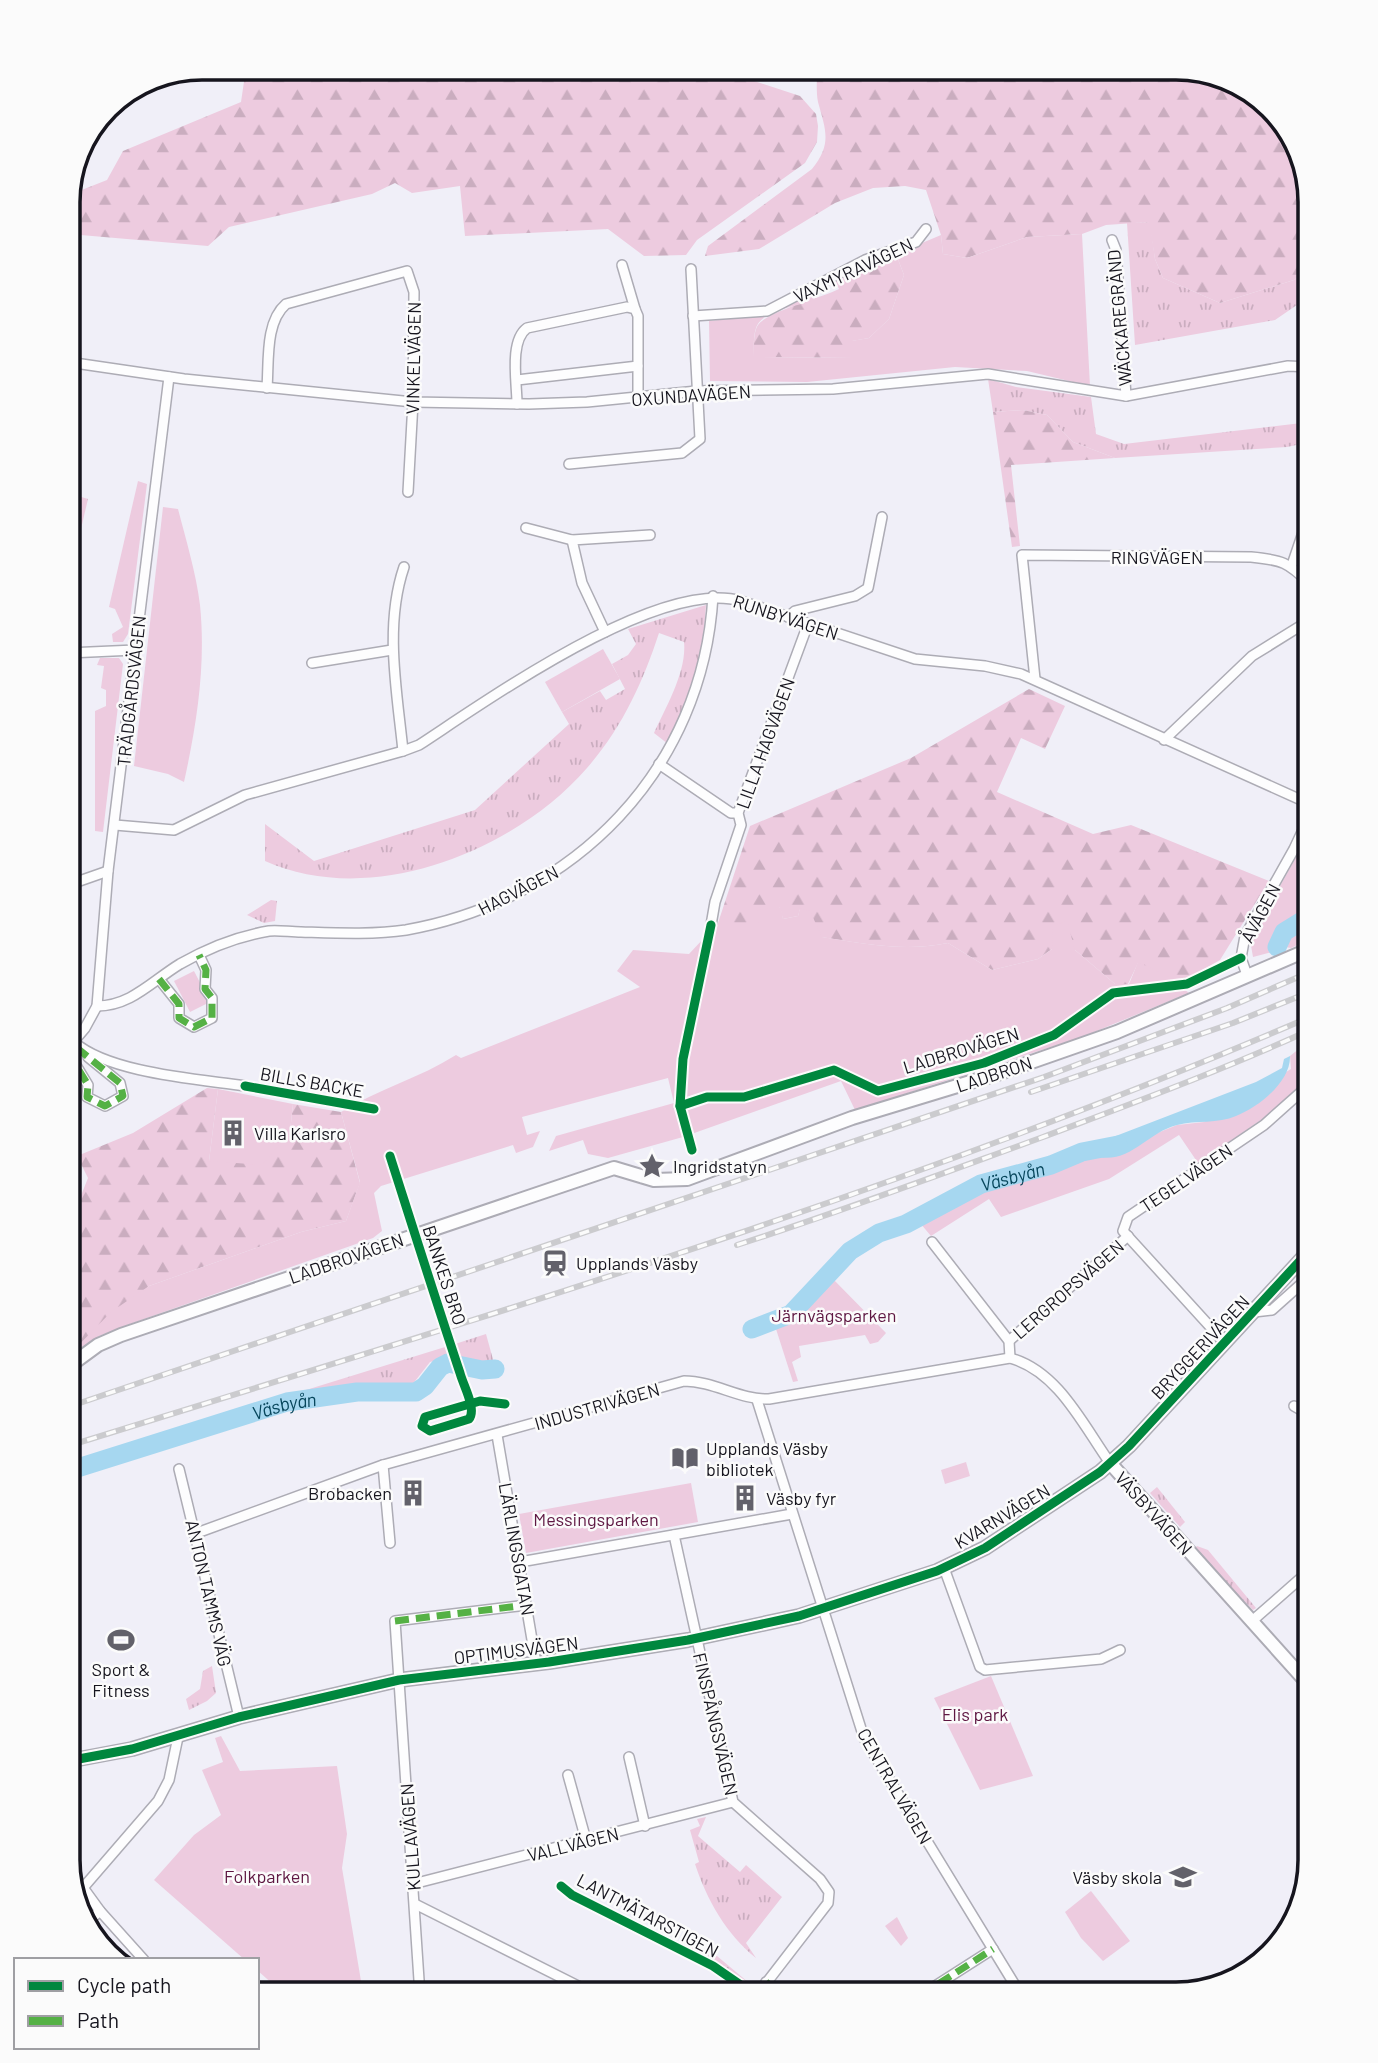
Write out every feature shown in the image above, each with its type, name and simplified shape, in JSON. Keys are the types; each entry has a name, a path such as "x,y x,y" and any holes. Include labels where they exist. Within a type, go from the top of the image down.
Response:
{"street":[{"name":"VAXMYRAVÄGEN","path":"693,316 767,311 865,260 916,242 926,229"},
{"name":"WÄCKAREGRÄND","path":"1112,240 1116,250 1126,396"},
{"path":"622,265 638,316 638,398"},
{"path":"569,464 682,453 700,439 691,269"},
{"name":"VINKELVÄGEN","path":"267,388 273,323 277,311 286,304 407,271 414,292 413,402 408,492"},
{"path":"517,404 517,343 521,333 527,328 627,307 635,309"},
{"name":"OXUNDAVÄGEN","path":"81,364 169,377 413,402 517,404 638,398 697,391 833,389 988,374 1126,396 1287,366 1298,366"},
{"name":"OXUNDAVÄGEN","path":"517,380 638,366"},
{"name":"TRÄDGÅRDSVÄGEN","path":"97,1006 108,871 169,377"},
{"path":"788,617 795,611 855,596 868,588 882,517"},
{"path":"526,528 572,540 650,535"},
{"path":"572,540 582,583 605,632"},
{"path":"1298,547 1292,565 1298,571"},
{"name":"RINGVÄGEN","path":"1035,679 1022,555 1251,557 1280,560 1292,565"},
{"path":"404,567 399,583 393,650 404,751"},
{"name":"RUNBYVÄGEN","path":"114,825 174,830 245,795 404,751 419,745 533,672 605,632 667,607 713,596 788,617 915,659 1007,669 1035,679 1298,799"},
{"name":"HAGVÄGEN","path":"97,1006 128,1000 199,955 270,931 399,931 448,921 494,906 565,866 598,838 631,804 682,726 702,674 709,642 713,596"},
{"name":"LILLA HAGVÄGEN","path":"711,925 715,902 741,825 738,813 808,624"},
{"path":"1164,740 1252,656 1298,627"},
{"path":"81,652 135,650"},
{"path":"312,663 393,650"},
{"path":"659,764 732,813 738,813"},
{"name":"ÅVÄGEN","path":"1247,975 1241,958 1245,936 1298,840"},
{"path":"81,880 108,871"},
{"path":"159,979 179,1004 179,1018 194,1027 212,1018 212,998 205,989 206,970 199,955"},
{"name":"LADBRON","path":"671,1181 687,1179 852,1118 1000,1073 1091,1041 1298,955"},
{"path":"80,1032 97,1006"},
{"name":"BILLS BACKE","path":"80,1050 117,1065 246,1086"},
{"path":"80,1054 120,1083 123,1096 105,1106 88,1097 88,1085 80,1068"},
{"name":"TEGELVÄGEN","path":"1128,1236 1123,1231 1128,1217 1264,1125 1298,1095"},
{"name":"LADBROVÄGEN","path":"80,1358 99,1345 121,1335 614,1168 654,1180 671,1181"},
{"path":"1128,1236 1225,1343"},
{"name":"LERGROPSVÄGEN","path":"1009,1341 1128,1236"},
{"path":"932,1242 1009,1341 1010,1358"},
{"name":"BRYGGERIVÄGEN","path":"1110,1464 1298,1263"},
{"path":"1254,1312 1272,1310 1298,1287"},
{"name":"INDUSTRIVÄGEN","path":"194,1534 383,1465 684,1381 698,1381 757,1399 1010,1358"},
{"name":"VÄSBYVÄGEN","path":"1010,1358 1034,1368 1055,1385 1110,1464 1298,1673"},
{"name":"CENTRALVÄGEN","path":"757,1399 864,1738 1013,1982"},
{"path":"1294,1406 1298,1408"},
{"name":"LÄRLINGSGATAN","path":"497,1435 536,1663"},
{"name":"KVARNVÄGEN","path":"822,1608 944,1568 995,1542 1110,1464"},
{"path":"383,1465 390,1543"},
{"name":"ANTON TAMMS VÄG","path":"179,1469 239,1717"},
{"path":"520,1562 792,1514"},
{"name":"FINSPÅNGSVÄGEN","path":"674,1535 733,1802 820,1879 829,1892 828,1903 766,1982"},
{"path":"944,1568 980,1668 985,1670 1101,1659 1120,1650"},
{"path":"1252,1622 1298,1581"},
{"name":"KULLAVÄGEN","path":"419,1982 395,1621 527,1605"},
{"name":"OPTIMUSVÄGEN","path":"80,1759 178,1737 239,1717 399,1680 696,1639 799,1616 822,1608"},
{"name":"OPTIMUSVÄGEN","path":"122,1750 214,1725"},
{"path":"84,1887 159,1801 169,1780 178,1737"},
{"path":"629,1757 645,1826"},
{"path":"568,1775 586,1840"},
{"name":"VALLVÄGEN","path":"413,1884 733,1802"},
{"path":"85,1893 142,1958"},
{"path":"415,1905 570,1982"},
{"path":"94,1916 100,1911"},
{"path":"941,1982 993,1949"}],"green space":[{"path":"244,80 753,81 800,96 816,114 818,126 817,142 805,163 697,240 686,255 644,256 608,229 465,236 460,186 412,193 395,183 372,194 229,227 208,246 81,235 82,190 107,180 123,151 241,102"},
{"path":"817,81 1184,81 1215,87 1243,101 1262,116 1281,141 1288,156 1298,202 1298,277 1220,303 1163,278 1155,259 1149,222 1106,225 1082,234 1027,237 967,258 943,254 941,235 926,190 905,186 873,188 835,203 759,249 705,256 708,246 812,169 822,152 826,137 817,98"},
{"path":"1150,222 1155,259 1163,278 1220,303 1298,277 1298,304 1275,320 1135,345 1127,223"},
{"path":"1082,234 1090,386 1027,371 955,367 807,382 710,381 709,321 769,315 759,322 756,328 754,357 851,358 851,341 869,338 889,319 904,275 896,254 941,235 943,254 967,258 1027,237"},
{"path":"896,254 904,275 889,319 869,338 852,341 852,358 754,357 755,332 763,320 839,289 835,281"},
{"path":"813,293 817,300 792,306 776,312"},
{"path":"988,379 1016,387 1091,397 1096,434 1124,444 1298,423 1298,445 1115,458 1073,442 1047,415 1023,410 993,412"},
{"path":"1023,410 1047,415 1073,442 1115,458 1011,465 1020,546 1012,547 993,412"},
{"path":"138,481 147,484 128,634 123,642 113,642 112,634 123,627 115,609 109,607"},
{"path":"81,497 88,499 81,530"},
{"path":"163,507 178,509 193,569 202,627 199,694 184,782 168,774 134,766"},
{"path":"706,605 702,642 694,677 668,744 654,733 679,677 684,642 659,633 646,669 621,721 587,768 557,798 482,847 439,864 395,875 350,878 307,874 265,861 265,824 314,861 475,810 569,724 562,712 600,691 606,700 625,689 612,664 628,655 636,644 628,629"},
{"path":"603,649 620,679 562,712 545,682"},
{"path":"100,658 119,658 123,664 103,832 95,831 95,711 106,706 106,690 101,688 104,666 97,665"},
{"path":"1029,689 1065,706 1045,749 1021,738 997,792 1093,834 1131,825 1269,881 1220,960 1177,984 1138,963 1128,984 1115,984 1075,950 1052,949 1038,959 992,970 948,943 901,947 821,937 800,909 798,916 783,919 780,907 759,923 718,923 750,826 911,758"},
{"path":"1298,854 1298,918 1276,937 1272,952 1253,957 1250,940"},
{"path":"271,900 277,901 275,921 264,923 247,915"},
{"path":"781,907 783,919 798,916 800,908 810,911 822,937 901,947 948,943 992,970 1038,959 1052,949 1053,926 1067,921 1075,950 1115,984 1129,984 1138,962 1167,976 1189,993 1082,1037 855,1110 841,1081 683,1137 608,1158 588,1154 583,1140 549,1151 556,1136 674,1103 668,1078 522,1117 527,1135 540,1131 533,1147 516,1153 513,1145 381,1186 374,1193 382,1231 373,1238 127,1325 99,1336 80,1348 80,1343 111,1312 149,1286 301,1232 346,1221 360,1182 341,1112 456,1055 461,1058 640,987 617,971 633,950 689,954 718,923 759,923 757,910"},
{"path":"1298,930 1298,945 1285,947 1284,941"},
{"path":"194,971 210,1002 190,1012 174,981"},
{"path":"1298,1050 1298,1090 1261,1120 1198,1163 1179,1135 1109,1179 1001,1217 989,1199 931,1236 920,1223 983,1188 1053,1169 1083,1155 1098,1157 1177,1125 1204,1122 1291,1069 1290,1056"},
{"path":"207,1088 218,1089 209,1161 290,1132 293,1104 341,1112 360,1183 346,1221 301,1232 149,1286 80,1345 80,1197 88,1178 80,1163 80,1155 133,1133"},
{"path":"218,1089 293,1104 290,1132 262,1165 209,1161"},
{"name":"Järnvägsparken","path":"832,1278 886,1333 878,1342 870,1344 865,1335 799,1346 801,1357 792,1362 798,1381 793,1382 776,1329 800,1316"},
{"path":"486,1334 494,1363 460,1360 455,1344"},
{"path":"445,1347 449,1357 430,1362 412,1385 357,1383 293,1394"},
{"path":"966,1462 970,1476 945,1484 941,1470"},
{"name":"Messingsparken","path":"691,1483 698,1522 526,1553 519,1514"},
{"path":"1157,1487 1185,1522 1180,1527 1150,1493"},
{"path":"1197,1546 1208,1550 1256,1608 1253,1610 1193,1550"},
{"path":"212,1666 216,1693 189,1710 186,1699 200,1689 203,1671"},
{"name":"Elis park","path":"991,1676 1033,1776 980,1790 934,1698"},
{"name":"Folkparken","path":"221,1736 240,1771 337,1766 347,1834 342,1868 362,1982 270,1982 259,1972 259,1958 243,1958 154,1880 194,1835 221,1815 202,1770 223,1762 215,1738"},
{"path":"706,1817 698,1836 740,1872 746,1865 782,1897 746,1943 756,1958 745,1949 719,1916 695,1864 699,1862 690,1830 700,1826 697,1819"},
{"path":"1091,1891 1130,1941 1103,1961 1081,1938 1065,1912"},
{"path":"897,1917 908,1938 901,1946 885,1926"},
{"path":"694,1944 717,1956 748,1982 745,1982 691,1950"}],"water":[{"name":"Väsbyån","path":"1290,1056 1289,1065 1279,1084 1263,1100 1245,1112 1222,1120 1177,1125 1127,1153 1106,1158 1094,1156 1095,1144 1256,1082 1282,1068 1284,1059"}],"waterway":[{"name":"Väsbyån","path":"1277,947 1284,932 1298,923"},
{"name":"Väsbyån","path":"752,1329 791,1314 850,1251 879,1233 906,1224 981,1184 1051,1165 1082,1152 1118,1145"},
{"name":"Väsbyån","path":"80,1467 287,1402 357,1392 416,1392 425,1386 440,1367 448,1363 482,1370 495,1369"}],"railway":[{"path":"80,1403 1044,1077 1227,1008 1298,977"},
{"path":"1031,1092 1233,1023 1298,997"},
{"path":"80,1442 539,1299 850,1195 1158,1080 1298,1022"},
{"path":"737,1245 1043,1137 1298,1035"}],"marked path":[{"path":"159,979 179,1004 179,1018 194,1027 212,1018 212,998 205,989 206,970 199,955"},
{"path":"80,1051 120,1083 123,1096 105,1106 87,1097 88,1085 80,1073"},
{"path":"395,1621 527,1605"},
{"path":"941,1982 993,1949"}],"cycle path":[{"path":"692,1150 680,1106 683,1059 711,925"},
{"path":"680,1106 707,1097 744,1097 834,1070 878,1091 984,1063 1054,1035 1113,993 1187,984 1241,958"},
{"path":"245,1086 374,1109"},
{"name":"BANKES BRO","path":"390,1156 469,1397 470,1403 471,1409 469,1419 430,1431 422,1426 425,1417 480,1401 505,1404"},
{"path":"80,1759 132,1749 239,1717 399,1680 549,1662 688,1640 799,1616 937,1571 985,1548 1100,1472 1129,1446 1298,1263"},
{"name":"LANTMÄTARSTIGEN","path":"561,1886 572,1895 713,1966 736,1982"}],"place":[{"name":"Villa Karlsro","path":"233,1133"},
{"name":"Ingridstatyn","path":"652,1166"},
{"name":"Upplands Väsby","path":"555,1263"},
{"name":"Upplands Väsby bibliotek","path":"685,1458"},
{"name":"Brobacken","path":"413,1493"},
{"name":"Väsby fyr","path":"745,1498"},
{"name":"Sport & Fitness","path":"121,1640"},
{"name":"Väsby skola","path":"1183,1877"}]}
